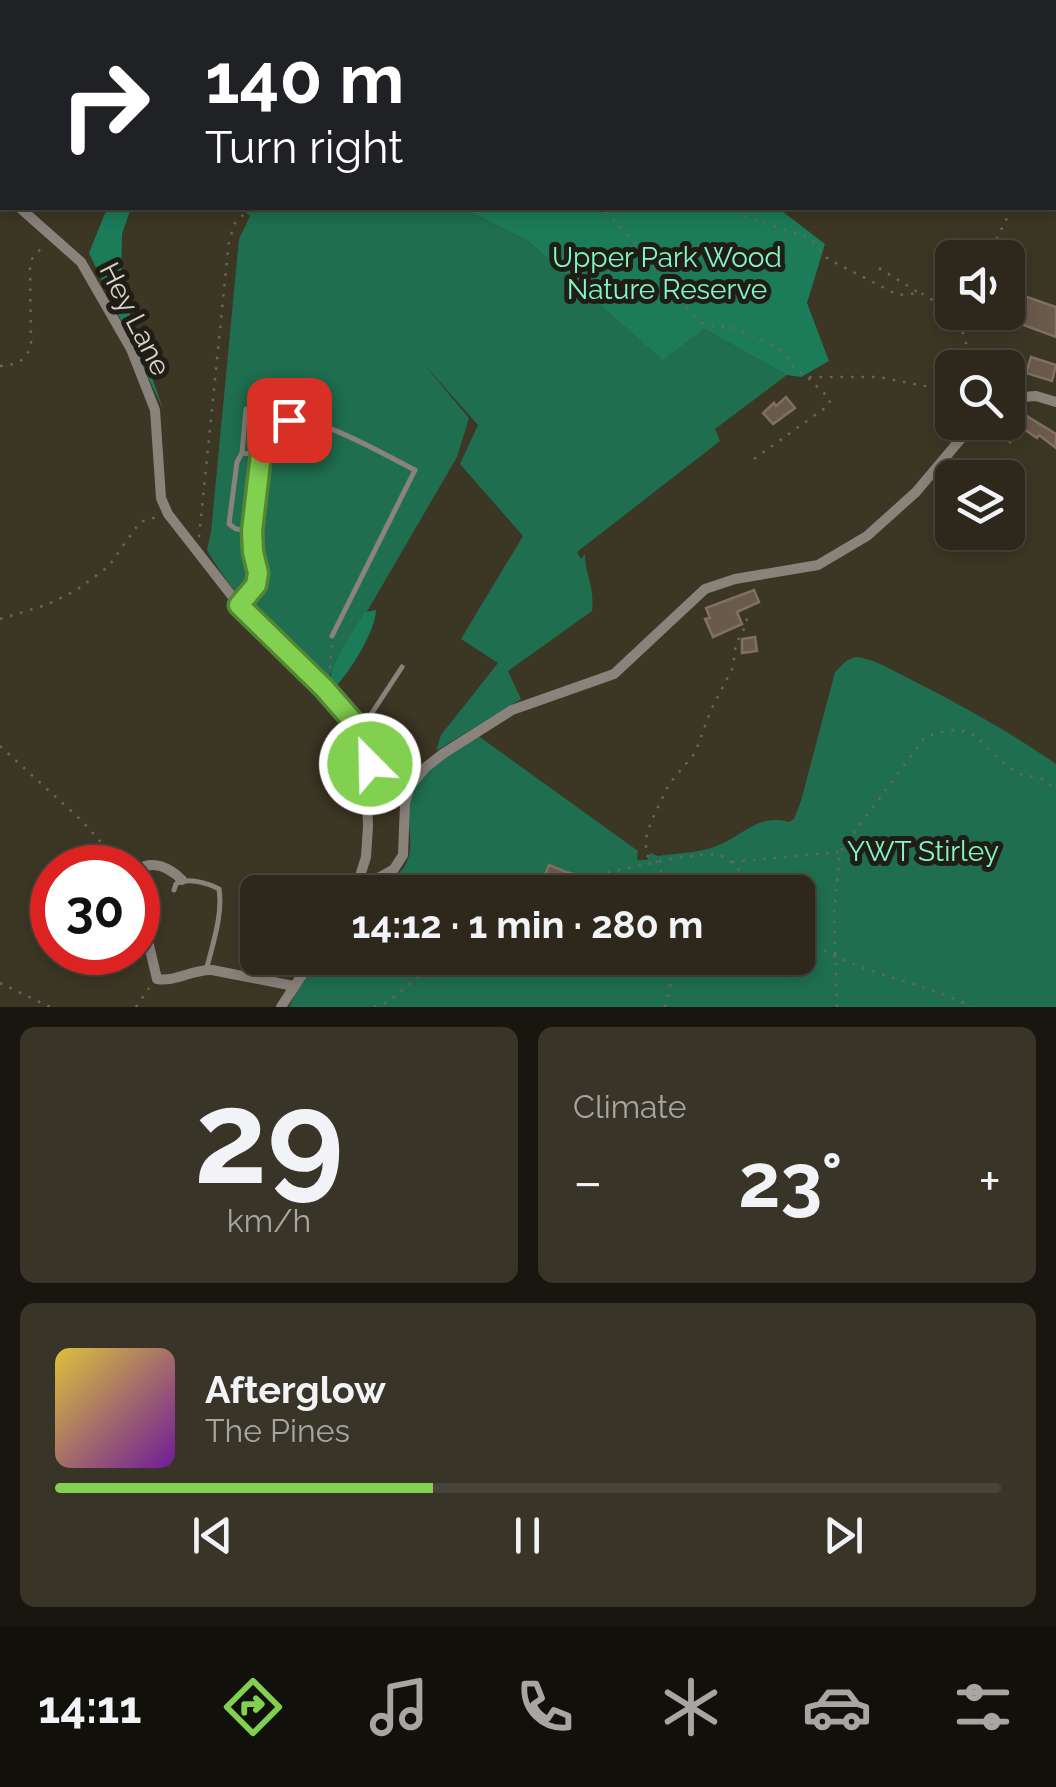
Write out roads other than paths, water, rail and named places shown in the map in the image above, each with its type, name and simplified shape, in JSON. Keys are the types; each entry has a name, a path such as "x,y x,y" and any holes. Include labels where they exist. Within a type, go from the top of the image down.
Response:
{"street":[{"name":"Hey Lane","path":"22,210 81,262 131,349 155,410 161,498 168,514 239,605 358,727 366,762 368,826 361,875"},
{"path":"1025,397 1056,402"},
{"path":"384,875 394,869 402,855 405,802 410,786 444,752 512,710 614,674 706,589 734,579 818,565 867,536 916,492 960,440"},
{"path":"366,762 383,788 405,802"},
{"path":"160,867 173,872 178,885"},
{"path":"156,975 157,980 174,979 199,969 294,986"},
{"path":"282,1007 301,975"}],"lane":[{"path":"246,409 229,524 252,531"},
{"path":"239,605 256,585 258,573 252,531 261,454 268,437 289,420 311,420 415,470 332,636"},
{"path":"242,452 261,454"},
{"path":"358,727 368,719 402,667"},
{"path":"178,885 206,884 219,889 218,921 206,970"}],"park label":[{"name":"Upper Park Wood Nature Reserve","path":"667,273"},
{"name":"YWT Stirley","path":"923,851"}]}
